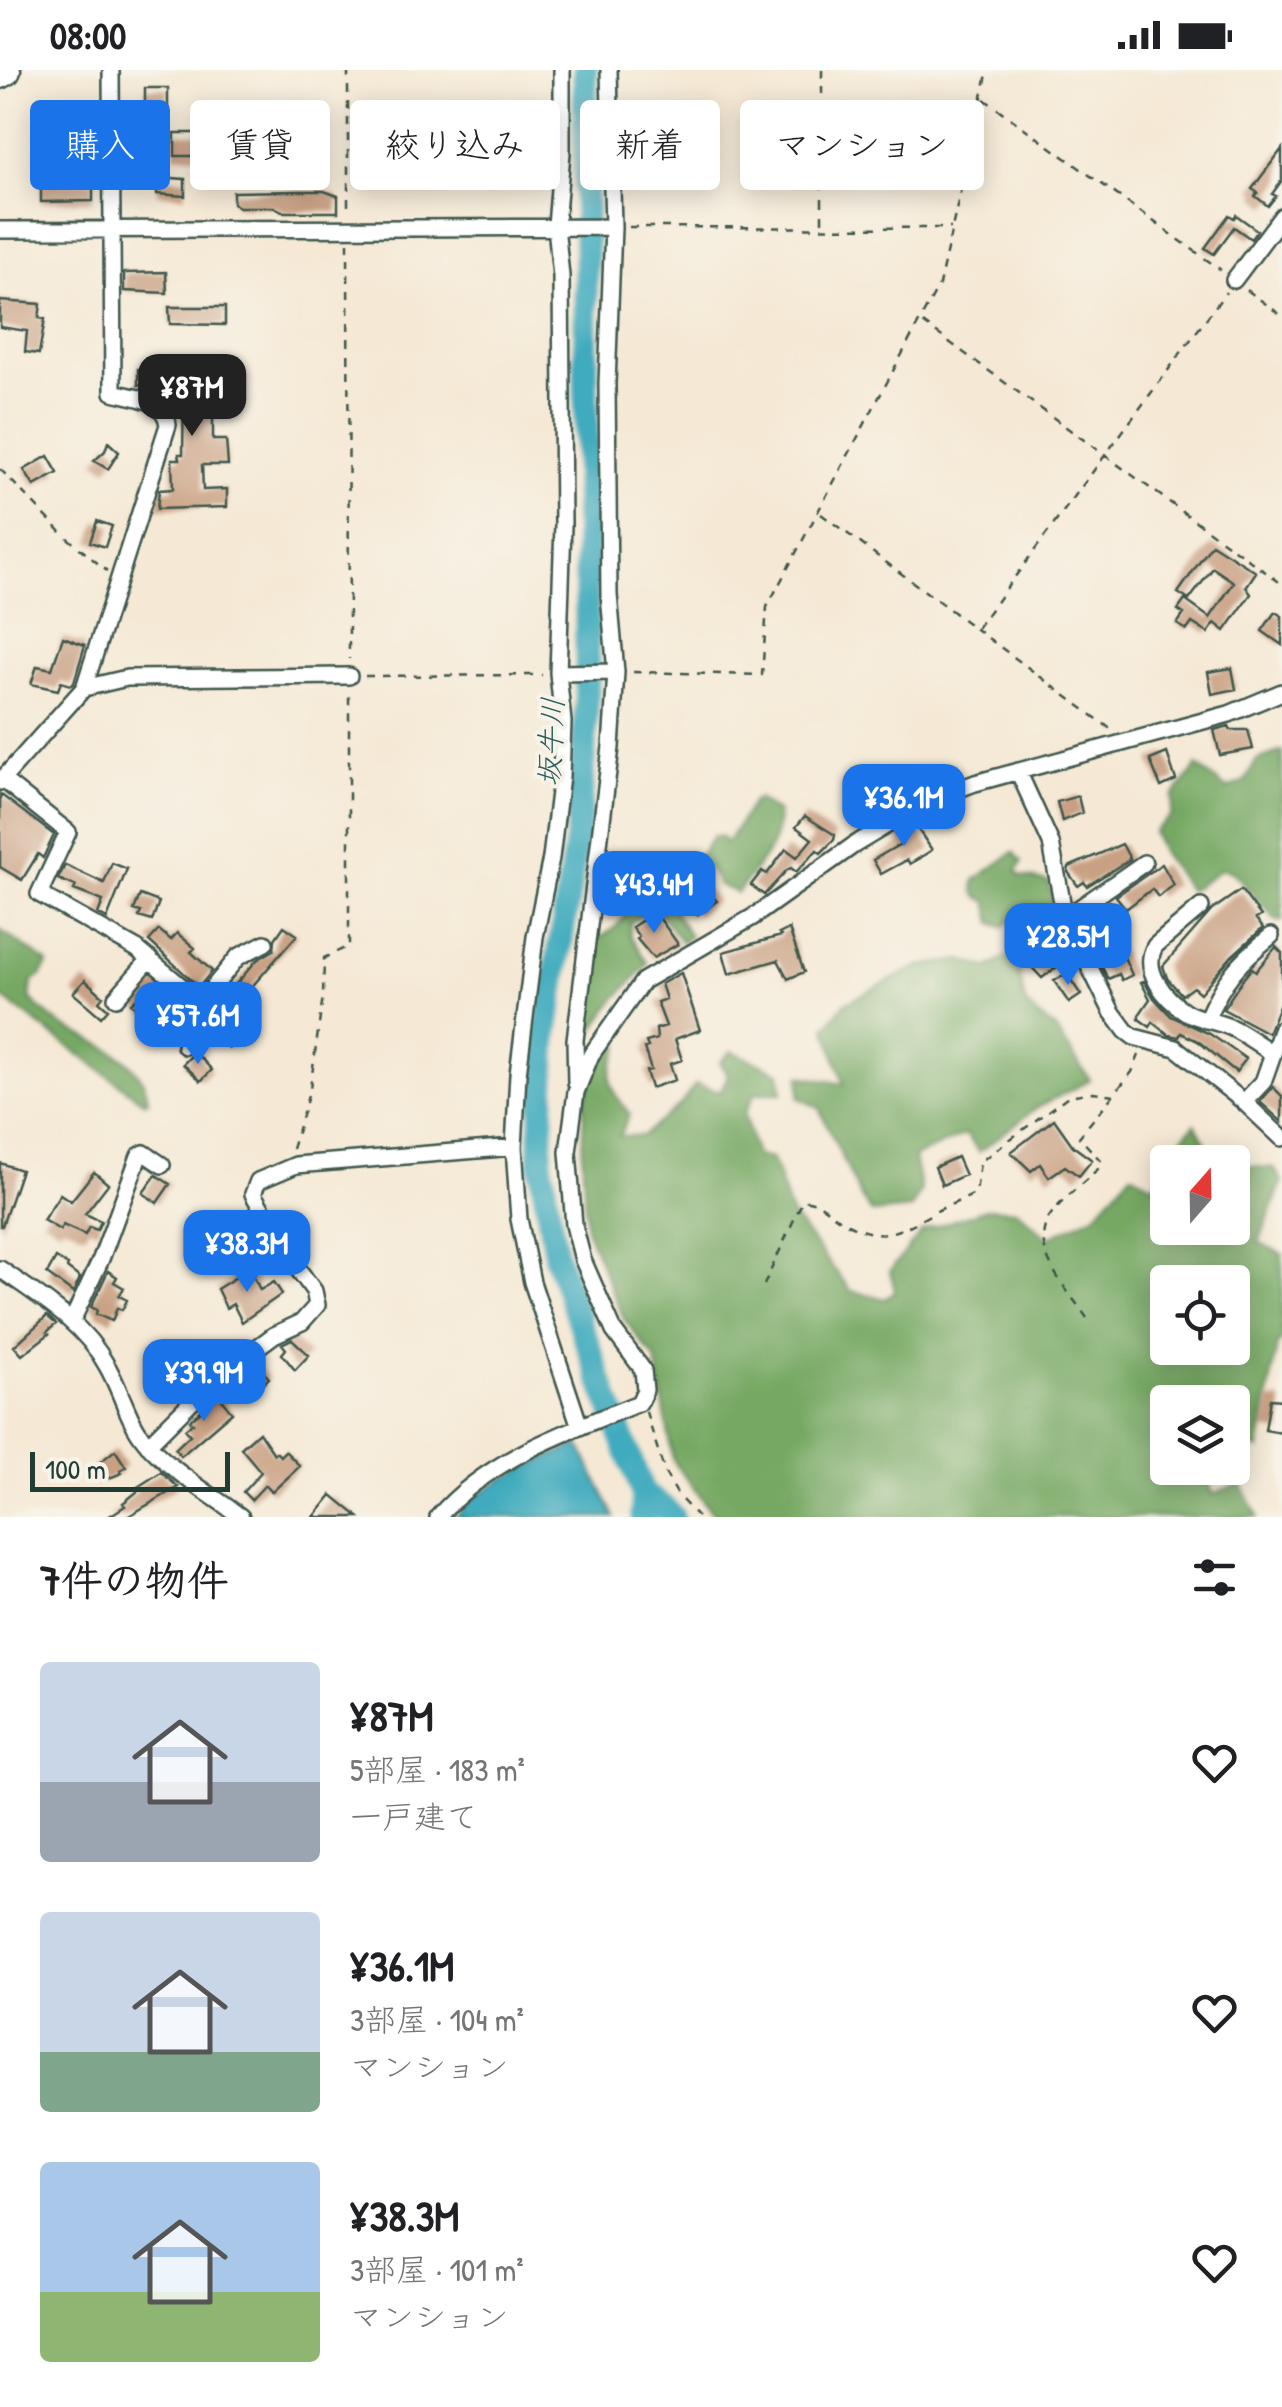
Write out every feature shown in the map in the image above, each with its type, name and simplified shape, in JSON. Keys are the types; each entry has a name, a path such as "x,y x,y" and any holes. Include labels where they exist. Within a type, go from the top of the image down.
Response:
{"street":[{"path":"111,70 113,392 156,404 167,416 168,425 84,688 1,780 68,832 39,894 150,959 212,1012 184,1046"},
{"path":"562,70 562,152 556,226 562,276 561,776 552,858 535,937 518,1074 514,1147 518,1219 532,1282 588,1424"},
{"path":"438,1517 455,1497 485,1476 536,1446 633,1406 645,1390 644,1370 614,1330 583,1260 574,1225 568,1152 576,1092 575,1040 609,766 607,422 613,227 609,70"},
{"path":"1234,280 1282,216"},
{"path":"0,230 613,227"},
{"path":"563,673 610,672"},
{"path":"84,688 128,678 349,676"},
{"path":"576,1092 591,1055 651,974 753,918 903,814 975,783 1230,714 1282,692"},
{"path":"1018,772 1051,843 1066,918 1112,1012 1126,1031 1142,1040 1176,1048 1282,1138"},
{"path":"1066,918 1144,863"},
{"path":"1201,907 1151,954 1159,988 1184,1011 1230,1027 1273,1054"},
{"path":"1206,1020 1220,986 1240,962 1271,936"},
{"path":"201,1002 238,958 265,943"},
{"path":"116,998 150,959"},
{"path":"1244,1102 1263,1082 1282,1028"},
{"path":"148,1445 213,1380 274,1335 302,1322 317,1306 314,1291 253,1194 258,1181 292,1166 514,1147"},
{"path":"72,1321 102,1260 139,1156 144,1153 162,1165"},
{"path":"0,1269 72,1321 95,1346 135,1428 148,1445 241,1517"}],"path":[{"path":"292,1166 292,1146 310,1088 324,958 349,946 348,70"},
{"path":"822,70 822,228"},
{"path":"610,672 762,675 767,608 939,285 988,70"},
{"path":"983,98 1282,316"},
{"path":"613,227 953,228"},
{"path":"978,628 1234,280"},
{"path":"922,322 1282,584"},
{"path":"0,469 64,535 118,582"},
{"path":"820,514 1127,742"},
{"path":"349,676 563,673"},
{"path":"1086,1318 1047,1259 1042,1241 1051,1214 1102,1162 1078,1137 1132,1072 1142,1040"},
{"path":"764,1285 803,1200 819,1202 841,1220 872,1234 902,1230 976,1193 980,1162 1068,1096 1114,1094"},
{"path":"633,1406 650,1418 664,1474 678,1497 698,1517"}],"green space":[{"path":"1282,751 1282,921 1277,921 1233,872 1221,869 1189,891 1161,852 1153,832 1171,816 1173,797 1197,766 1227,789 1245,781 1257,760"},
{"path":"758,799 777,813 775,835 765,856 737,893 719,885 709,868 702,868 696,878 686,874 713,836 722,837 725,843 729,840"},
{"path":"1014,852 1022,862 1017,872 1020,876 1049,882 1056,920 1032,933 1013,919 1003,927 993,923 988,902 975,892 975,880"},
{"path":"657,884 673,890 668,903 690,936 682,942 655,907 630,923 630,935 648,964 613,1002 591,1034 584,1035 597,938 613,929"},
{"path":"0,930 48,963 41,976 32,982 30,999 61,1025 128,1062 145,1086 148,1101 144,1102 0,996"},
{"path":"1006,957 1018,966 1026,1005 1056,1030 1090,1080 1036,1108 979,1152 966,1134 914,1157 921,1191 911,1209 872,1213 860,1196 819,1108 799,1098 800,1076 844,1084 826,1028 845,1003 919,966 962,960 988,968"},
{"path":"615,1036 620,1046 611,1082 630,1114 619,1136 642,1136 681,1104 696,1084 720,1092 728,1075 720,1062 731,1051 780,1072 782,1093 755,1093 744,1114 756,1156 772,1159 791,1214 851,1291 886,1299 895,1291 890,1271 922,1231 989,1208 1017,1210 1048,1238 1096,1214 1131,1173 1150,1182 1150,1245 1250,1245 1250,1167 1274,1168 1282,1182 1259,1242 1282,1254 1282,1340 1277,1345 1259,1449 1250,1445 1250,1385 1150,1385 1150,1485 1210,1485 1213,1494 1242,1485 1258,1517 715,1517 673,1461 656,1361 624,1319 586,1229 584,1101 596,1063"},
{"path":"1195,1124 1207,1145 1175,1145"}],"water":[{"path":"579,1444 615,1517 456,1517 495,1483"}],"building":[{"path":"145,88 168,88 168,100 145,100"},
{"path":"175,133 190,133 190,156 175,156"},
{"path":"1282,149 1282,180 1268,206 1252,189"},
{"path":"170,178 185,179 185,196 157,194 157,190 170,190"},
{"path":"41,190 93,190 93,201 41,202"},
{"path":"324,191 338,196 338,212 284,212 274,207 239,207 233,203 233,192"},
{"path":"1229,215 1236,215 1257,230 1251,239 1234,227 1214,254 1205,248"},
{"path":"166,272 167,293 124,291 124,273"},
{"path":"0,301 41,304 39,318 45,319 39,354 25,352 27,331 0,327"},
{"path":"169,307 225,307 225,325 170,324"},
{"path":"214,367 214,371 224,370 224,383 212,383 213,392 195,392 196,416 213,415 213,440 226,440 228,465 202,465 203,490 227,489 227,507 157,509 159,490 173,489 172,459 180,459 179,454 183,454 184,389 170,390 168,384 138,385 138,369"},
{"path":"108,442 119,452 108,469 94,461"},
{"path":"48,456 58,473 34,486 24,470"},
{"path":"97,521 112,526 105,547 90,542"},
{"path":"1212,544 1256,572 1246,587 1251,594 1225,631 1215,623 1208,633 1192,623 1187,630 1177,624 1184,614 1178,610 1185,600 1210,618 1234,582 1213,568 1189,600 1178,593"},
{"path":"1275,612 1282,616 1282,645 1262,631"},
{"path":"63,637 85,645 74,682 61,682 58,690 31,684 37,666 52,669"},
{"path":"1232,668 1236,689 1212,694 1208,672"},
{"path":"1229,726 1231,730 1248,730 1253,749 1220,755 1214,730"},
{"path":"1167,753 1176,780 1161,787 1150,760"},
{"path":"0,794 54,835 43,858 38,854 22,880 0,867"},
{"path":"1078,796 1082,813 1062,821 1057,802"},
{"path":"805,816 835,835 834,840 821,853 817,850 796,872 787,870 764,895 751,885 762,871 767,874 786,849 797,857 812,839 796,827"},
{"path":"916,821 932,850 910,864 907,860 881,874 873,860 902,843 895,833"},
{"path":"1122,844 1130,859 1087,886 1084,882 1078,886 1068,872 1069,867"},
{"path":"112,863 127,869 107,919 98,914 103,901 58,879 65,865 104,883"},
{"path":"1162,864 1174,885 1158,897 1152,889 1126,909 1116,896"},
{"path":"700,881 717,901 697,915 681,898"},
{"path":"1241,890 1261,916 1256,919 1263,928 1200,993 1193,987 1182,995 1167,978 1163,966 1212,910"},
{"path":"140,895 159,902 152,921 139,917 141,912 134,910"},
{"path":"1098,910 1105,924 1112,928 1095,940 1082,922"},
{"path":"655,912 678,944 653,958 632,927"},
{"path":"284,926 297,935 249,990 258,998 249,1009 229,992 257,960 274,950 275,939"},
{"path":"789,929 804,972 788,979 778,960 729,974 723,952 781,936"},
{"path":"159,930 171,940 177,933 195,948 191,952 212,971 199,987 149,941"},
{"path":"1059,930 1065,943 1057,949 1062,963 1042,978 1023,958"},
{"path":"1276,947 1282,953 1282,998 1268,1033 1223,1009 1252,968 1256,971"},
{"path":"1120,948 1132,975 1122,980 1119,974 1108,979 1100,963"},
{"path":"681,973 700,1030 675,1039 682,1060 670,1064 675,1080 651,1088 646,1071 651,1070 644,1048 648,1047 646,1042 657,1039 656,1029 666,1026 657,1002 666,999 661,984"},
{"path":"1067,974 1081,995 1069,1003 1054,981"},
{"path":"85,980 103,996 99,1001 108,1009 101,1017 73,993"},
{"path":"158,981 193,1010 172,1032 150,1012 146,1016 131,1003"},
{"path":"1141,982 1171,1016 1210,1034 1246,1059 1236,1072 1198,1041 1181,1033 1179,1037 1169,1035 1153,1022 1150,1027 1139,1019 1150,999"},
{"path":"222,1018 241,1037 229,1048 211,1031"},
{"path":"195,1052 212,1070 201,1081 183,1064"},
{"path":"1273,1087 1282,1096 1282,1122 1260,1102"},
{"path":"1054,1119 1073,1146 1092,1160 1079,1176 1065,1166 1049,1177 1040,1164 1031,1171 1011,1152"},
{"path":"957,1157 965,1175 942,1185 935,1167"},
{"path":"0,1163 21,1170 2,1226 0,1226"},
{"path":"94,1172 108,1184 85,1214 101,1221 97,1230 89,1227 85,1235 63,1225 60,1230 43,1220 60,1194 71,1201"},
{"path":"156,1175 170,1184 157,1203 143,1193"},
{"path":"56,1258 80,1278 73,1293 47,1274"},
{"path":"108,1271 117,1277 114,1282 124,1288 119,1296 127,1300 122,1310 117,1308 112,1321 96,1314 97,1310 91,1307"},
{"path":"244,1272 251,1279 254,1277 260,1290 274,1282 282,1294 242,1322 233,1304 226,1308 217,1289"},
{"path":"47,1316 56,1324 22,1355 14,1346"},
{"path":"292,1339 309,1355 295,1370 282,1354 286,1349 282,1344"},
{"path":"255,1363 269,1378 254,1392 244,1376"},
{"path":"219,1396 232,1412 181,1456 175,1449 190,1435 185,1429 193,1423 190,1420"},
{"path":"1270,1399 1282,1400 1282,1433 1265,1430"},
{"path":"259,1432 274,1454 280,1456 285,1451 300,1466 272,1492 265,1485 251,1500 243,1492 261,1472 241,1448"},
{"path":"115,1450 126,1467 120,1470 122,1473 102,1481 94,1467"},
{"path":"161,1472 178,1487 127,1517 108,1517 125,1506 123,1503 138,1491 136,1488"},
{"path":"332,1495 359,1517 314,1517"}],"waterway":[{"name":"坂牛川","path":"585,70 587,697 579,824 546,1037 540,1160 556,1258 643,1494 643,1517"},
{"path":"643,1494 672,1517"}]}
